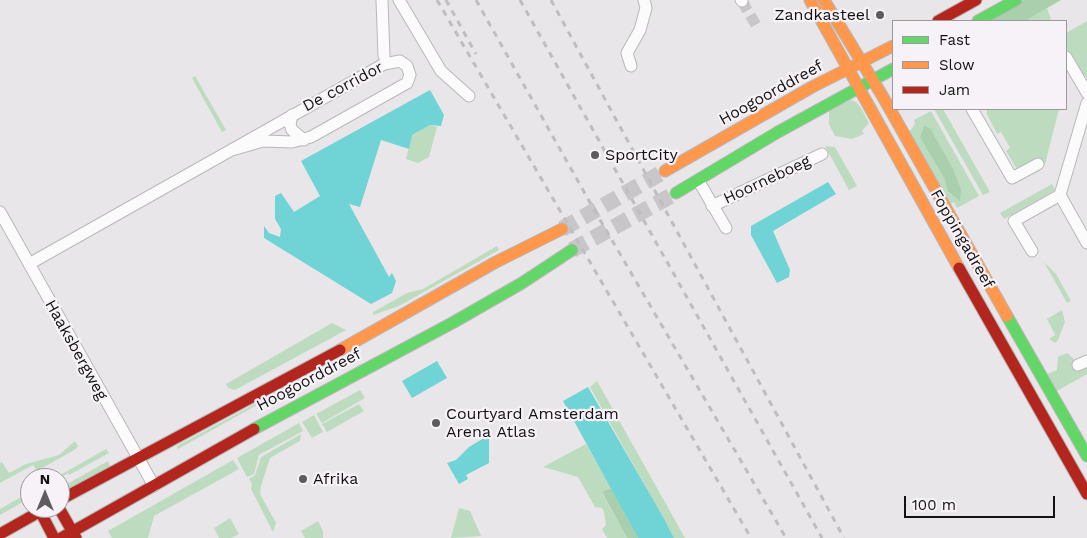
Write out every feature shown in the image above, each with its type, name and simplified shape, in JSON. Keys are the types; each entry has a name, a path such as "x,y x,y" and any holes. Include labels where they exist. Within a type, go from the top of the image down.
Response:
{"street":[{"path":"382,0 384,56"},
{"path":"399,0 441,72 469,96"},
{"path":"631,66 627,53 640,30 646,8 644,0"},
{"name":"Foppingadreef","path":"810,0 849,68 888,143 1087,494"},
{"name":"Foppingadreef","path":"824,0 873,80 1087,456"},
{"path":"940,20 976,0"},
{"path":"980,20 1016,0"},
{"name":"Hoogoorddreef","path":"665,172 790,100 892,47"},
{"path":"1067,58 1087,93"},
{"name":"De corridor","path":"29,264 384,64 400,61 407,66 410,75 407,83 304,140 292,142 263,141 232,150"},
{"path":"676,193 800,119 892,70"},
{"path":"1032,251 1014,221 1060,195 1087,103"},
{"path":"973,110 1012,178 1038,164"},
{"name":"De corridor","path":"292,115 290,124 292,130 304,140"},
{"name":"Hoorneboeg","path":"712,206 822,154"},
{"name":"Hoorneboeg","path":"698,180 726,228"},
{"path":"1060,195 1087,243"},
{"name":"Haaksbergweg","path":"0,212 154,486"},
{"name":"Hoogoorddreef","path":"70,495 307,368 496,262 562,229"},
{"name":"Hoogoorddreef","path":"61,538 74,535 154,486 295,405 454,322 522,283 572,250"},
{"path":"0,534 29,518"},
{"path":"46,518 54,538"},
{"path":"65,518 74,535"}],"green space":[{"path":"1024,0 1061,0 1027,20 988,20"},
{"path":"1047,8 1051,19 1049,20 1027,20"},
{"path":"1087,21 1087,78 1079,70 1067,49 1067,32"},
{"path":"195,76 226,130 222,132 192,78"},
{"path":"850,100 856,102 861,108 869,123 862,131 864,134 852,139 835,136 829,124 829,110"},
{"path":"935,110 944,110 990,192 983,195"},
{"path":"987,110 1059,110 1045,164 1034,162 1018,171 1006,151 1010,148 1001,132 997,134 987,114"},
{"path":"931,111 979,196 957,208 954,202 950,204 909,132 915,124 914,120"},
{"path":"430,125 437,127 429,157 418,163 406,159 412,135"},
{"path":"924,126 930,128 953,169 961,189 960,201 948,191 945,179 920,137"},
{"path":"825,146 835,147 857,186 849,190"},
{"path":"1052,184 1055,190 1004,219 1000,213"},
{"path":"497,246 499,250 399,306 373,315 373,312 407,293 423,289"},
{"path":"1044,262 1056,274 1071,301 1067,303"},
{"path":"1062,310 1065,322 1055,343 1049,339 1055,335 1047,319"},
{"path":"332,323 346,330 235,390 228,388 226,384"},
{"path":"352,352 178,449 177,446"},
{"path":"1067,353 1075,360 1081,370 1087,367 1087,374 1057,391 1047,374 1057,370 1058,357"},
{"path":"597,381 685,538 674,538 590,387"},
{"path":"360,390 365,398 322,423 316,414"},
{"path":"359,404 364,411 327,432 322,424"},
{"path":"314,415 323,432 312,438 302,422"},
{"path":"299,423 303,431 259,455 254,474 247,477 237,458"},
{"path":"301,434 300,441 270,458 261,486 260,494 276,523 273,532 251,489 252,484 249,479 255,475 261,457"},
{"path":"75,441 78,446 76,449 42,468 35,468 33,465 28,468 20,468 20,472 0,483 0,463 2,462 9,473 26,464 59,455"},
{"path":"586,444 611,488 602,493 627,538 607,538 602,529 606,525 604,512 602,508 595,507 578,477 543,467"},
{"path":"106,449 109,453 70,474 70,469"},
{"path":"233,460 239,469 154,516 148,538 112,538 108,531"},
{"path":"108,461 110,467 70,489 70,482"},
{"path":"611,488 638,538 627,538 602,492"},
{"path":"20,498 20,504 0,515 0,509"},
{"path":"459,508 470,511 481,536 451,538"},
{"path":"230,518 239,534 231,538 219,538 214,528"},
{"path":"318,521 323,531 323,538 305,538 301,531"}],"water":[{"path":"430,90 444,115 441,126 430,125 412,135 409,149 381,140 360,207 349,204 389,277 392,273 396,281 392,293 371,304 264,238 264,226 269,233 280,237 281,229 275,219 275,196 281,193 294,212 320,196 301,161"},
{"path":"828,182 836,194 773,231 790,270 789,277 777,283 751,235 751,226"},
{"path":"437,361 447,378 412,398 402,381"},
{"path":"588,387 674,538 638,538 563,401"},
{"path":"489,435 489,463 466,475 468,479 459,484 447,463 456,460 469,447"}],"tunnel":[{"path":"742,1 756,25"},
{"path":"562,229 665,171"},
{"path":"572,250 676,193"}],"railway":[{"path":"437,0 751,538"},
{"path":"446,0 476,54"},
{"path":"476,0 592,206 786,538"},
{"path":"520,0 822,538"},
{"path":"551,0 844,538"}],"traffic: fast":[{"path":"980,20 1016,0"},
{"path":"676,193 778,132 892,70"},
{"path":"254,429 454,322 522,283 572,250"},
{"path":"1007,316 1087,456"}],"traffic: slow":[{"path":"810,0 959,268"},
{"path":"824,0 883,97 1007,316"},
{"path":"665,171 812,87 892,47"},
{"path":"340,350 496,262 562,229"}],"traffic: jam":[{"path":"940,20 976,0"},
{"path":"959,268 1087,494"},
{"path":"70,495 340,350"},
{"path":"61,538 254,429"},
{"path":"0,534 28,518"},
{"path":"44,518 54,538"},
{"path":"65,518 76,538"}],"place":[{"name":"Zandkasteel","path":"880,15"},
{"name":"SportCity","path":"595,155"},
{"name":"Courtyard Amsterdam Arena Atlas","path":"436,423"},
{"name":"Afrika","path":"303,479"}]}
